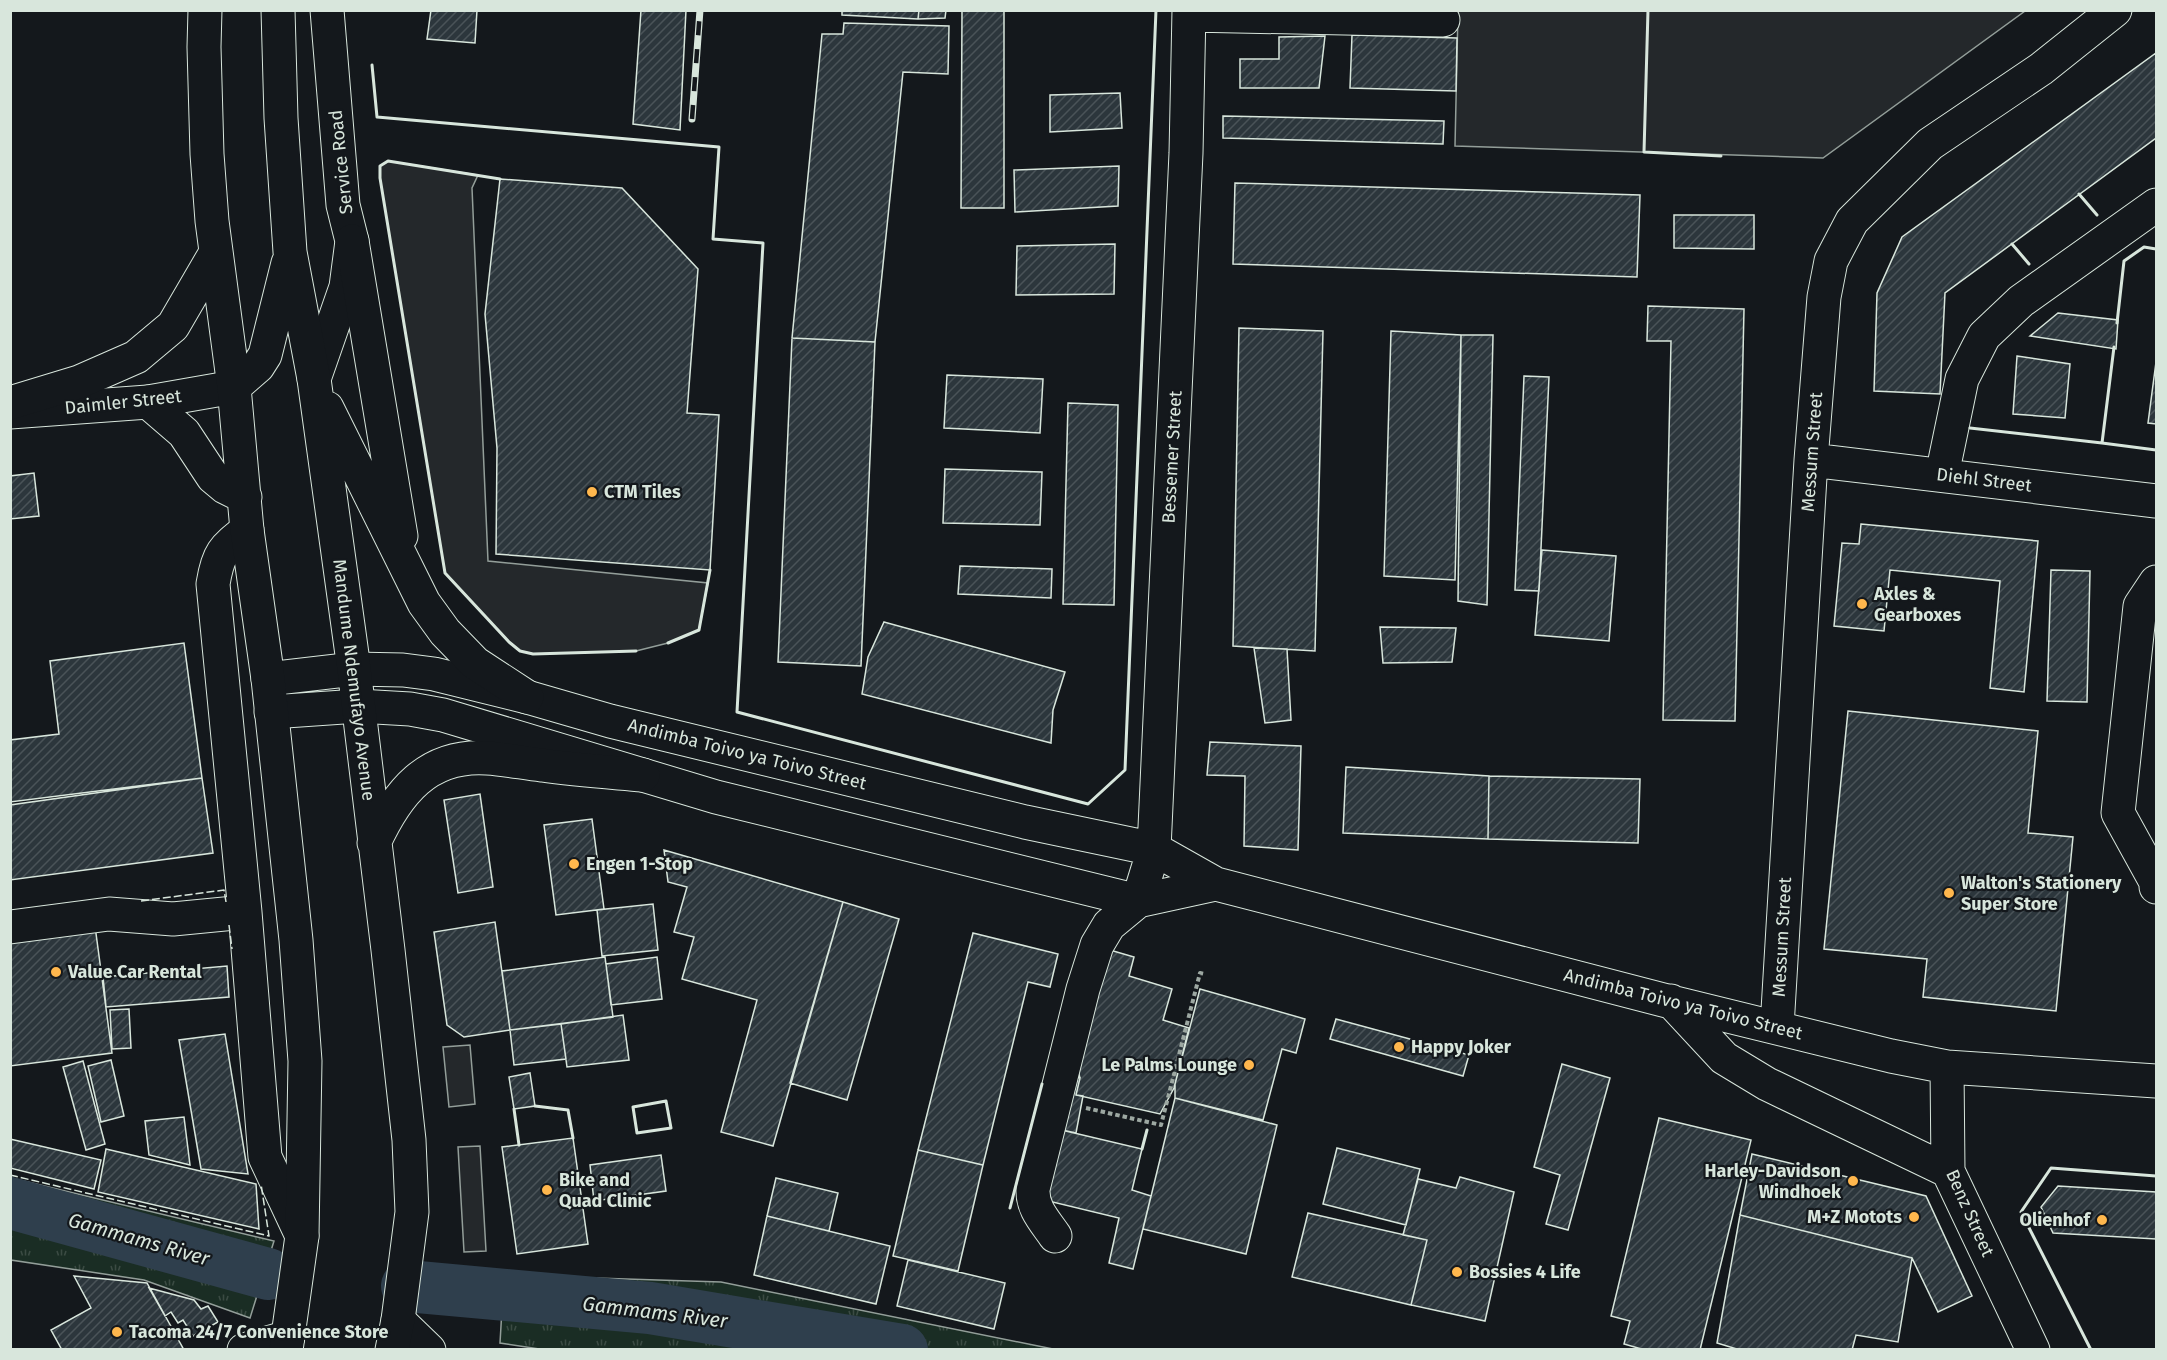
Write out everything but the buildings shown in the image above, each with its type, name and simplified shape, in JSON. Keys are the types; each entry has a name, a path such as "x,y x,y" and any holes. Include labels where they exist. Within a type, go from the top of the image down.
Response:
{"street":[{"path":"195,10 204,47"},
{"path":"205,10 207,154 215,254 234,387 247,530 268,679 296,940 305,1061 302,1236 287,1343 244,1350"},
{"name":"Mandume Ndemufayo Avenue","path":"278,10 281,118 290,252 314,379 354,669 409,1140 412,1212 395,1335"},
{"name":"Service Road","path":"314,379 346,287 352,241 343,205 327,10"},
{"name":"Messum Street","path":"1777,1027 1811,460 1824,297 1831,261 1852,221 1930,144 2041,69 2115,10"},
{"path":"1189,13 1443,20"},
{"name":"Bessemer Street","path":"1137,901 1154,849 1186,153 1189,13"},
{"path":"1942,475 1962,379 1984,336 2020,301 2157,205"},
{"path":"352,241 406,570"},
{"path":"234,387 258,366 265,355 290,252"},
{"path":"10,403 80,382 136,357 173,326 215,254"},
{"path":"314,379 424,603 445,632 475,663 526,697"},
{"name":"Daimler Street","path":"10,412 148,402 234,387"},
{"path":"148,402 184,433 213,477 225,487 245,497"},
{"name":"Diehl Street","path":"1811,460 2157,501"},
{"path":"247,530 226,546 216,562 213,584 245,912 265,1157 302,1236"},
{"path":"2157,582 2140,606 2118,813 2156,882 2157,888"},
{"name":"Andimba Toivo ya Toivo Street","path":"268,679 354,669 403,670 434,674 610,721 1025,822 1154,849 1216,885 1891,1056 1947,1067 2157,1081"},
{"name":"Andimba Toivo ya Toivo Street","path":"271,712 358,706 410,709 443,715 716,797 1137,901 1216,885"},
{"path":"374,843 387,814 405,791 427,771 452,760 486,757 575,770 643,775"},
{"path":"1055,1236 1036,1209 1033,1199 1038,1168 1096,945 1108,925 1137,901"},
{"path":"10,927 109,914 173,918 245,912"},
{"path":"1671,1001 1724,1058 1767,1084 1948,1171"},
{"name":"Benz Street","path":"1947,1067 1948,1171 2033,1350"},
{"path":"395,1335 415,1350"},
{"path":"395,1335 429,1350"}],"path":[{"path":"1081,1107 1161,1125 1200,973 1205,974"}],"green space":[{"path":"11,1178 274,1241 250,1318 144,1280 11,1260"},
{"path":"504,1275 721,1282 1053,1349 546,1350 500,1343"}],"shaded area":[{"path":"1458,11 2025,11 1823,158 1455,146"},
{"path":"388,161 478,175 472,188 488,561 708,583 699,630 668,643 636,651 533,654 520,651 509,642 445,573 380,178 380,166"},
{"path":"470,1045 475,1104 449,1107 443,1047"},
{"path":"480,1146 486,1251 464,1252 458,1147"}],"waterway":[{"name":"Gammams River","path":"10,1203 268,1274"},
{"name":"Gammams River","path":"407,1286 650,1308 902,1350"}],"railway":[{"path":"692,119 700,10"}],"fence":[{"path":"141,901 224,890 226,902"},
{"path":"229,925 232,949"},
{"path":"10,1175 269,1236 261,1184"}],"wall":[{"path":"372,65 377,117 719,147 713,239 763,243 737,712 1088,804 1125,770 1156,10"},
{"path":"1648,10 1644,152 1721,156"},
{"path":"500,179 388,161 380,166 380,178 445,573 520,651 533,654 636,651"},
{"path":"2079,194 2097,215"},
{"path":"2012,244 2029,264"},
{"path":"2117,323 2124,261 2144,247 2156,249"},
{"path":"2114,347 2102,443 2156,450"},
{"path":"1970,428 2102,443"},
{"path":"668,643 699,630 710,570"},
{"path":"1010,1208 1042,1084"},
{"path":"666,1101 671,1128 637,1133 633,1107 666,1101"},
{"path":"535,1106 568,1110 573,1138"},
{"path":"514,1109 519,1145"},
{"path":"1142,1149 1147,1130"},
{"path":"2091,1350 2021,1212 2051,1168 2156,1176"}],"place":[{"name":"CTM Tiles","path":"592,492"},
{"name":"Axles & Gearboxes","path":"1862,604"},
{"name":"Engen 1-Stop","path":"574,864"},
{"name":"Walton's Stationery Super Store","path":"1949,893"},
{"name":"Value Car Rental","path":"56,972"},
{"name":"Happy Joker","path":"1399,1047"},
{"name":"Le Palms Lounge","path":"1249,1065"},
{"name":"Harley-Davidson Windhoek","path":"1853,1181"},
{"name":"Bike and Quad Clinic","path":"547,1190"},
{"name":"M+Z Motots","path":"1914,1217"},
{"name":"Olienhof","path":"2102,1220"},
{"name":"Bossies 4 Life","path":"1457,1272"},
{"name":"Tacoma 24/7 Convenience Store","path":"117,1332"}]}
